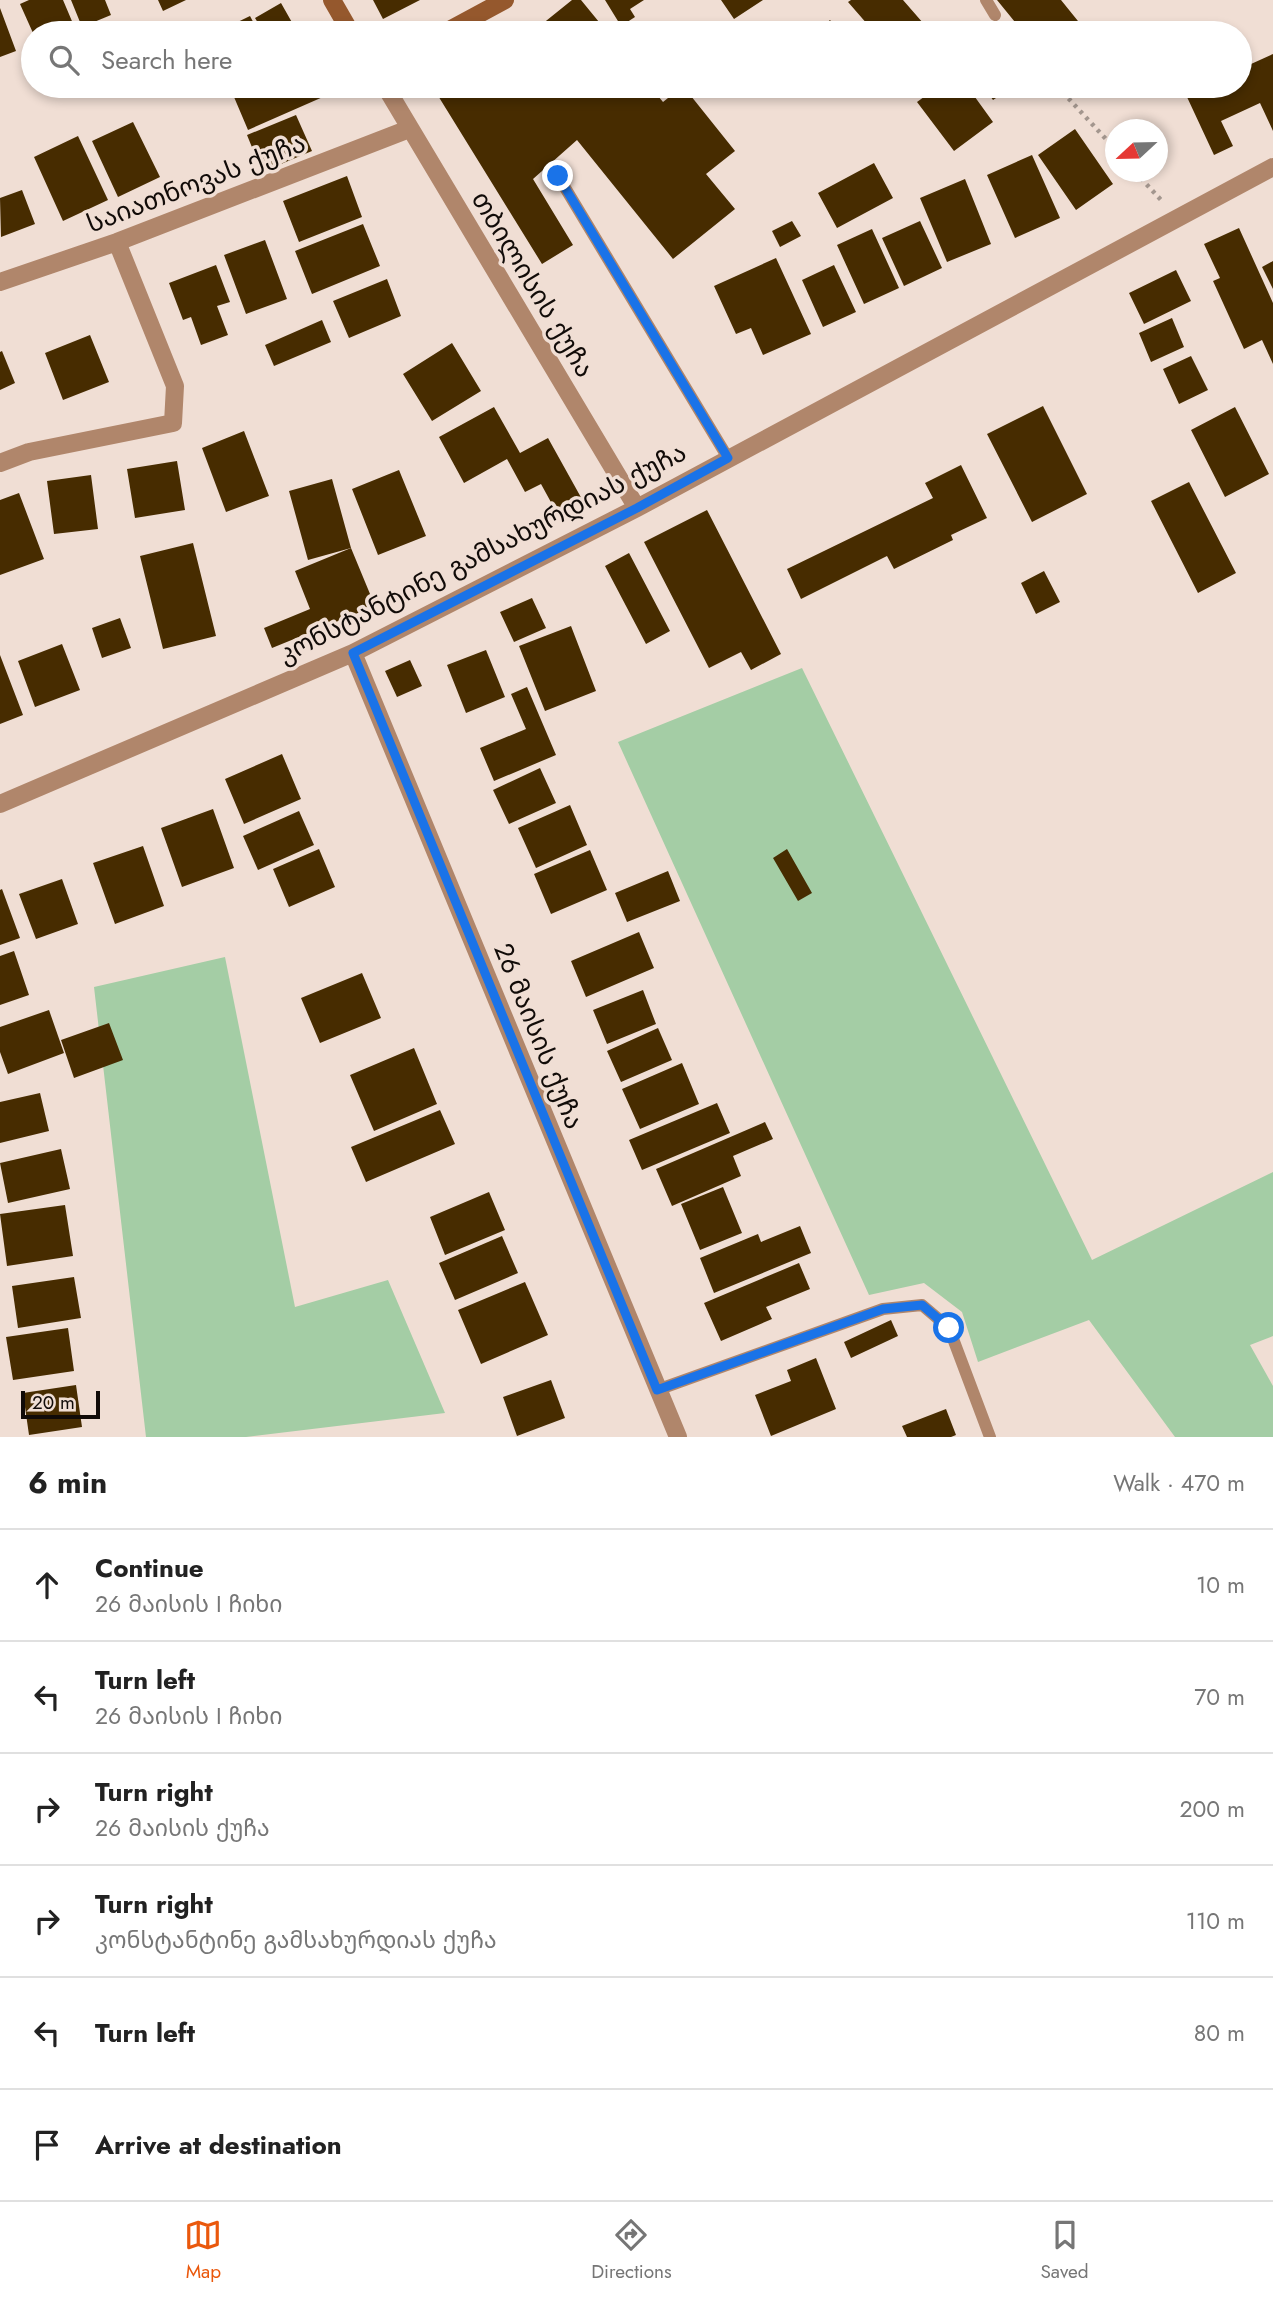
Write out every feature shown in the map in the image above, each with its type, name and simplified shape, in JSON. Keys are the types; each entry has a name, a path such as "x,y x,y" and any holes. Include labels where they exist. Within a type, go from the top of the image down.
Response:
{"street":[{"path":"332,0 344,21"},
{"path":"466,21 505,0"},
{"name":"თბილისის ქუჩა","path":"391,98 637,508"},
{"name":"საიათნოვას ქუჩა","path":"0,282 117,243 409,129"},
{"name":"კონსტანტინე გამსახურდიას ქუჩა","path":"0,804 353,653 637,508 1273,167"},
{"path":"0,463 29,452 173,423 175,386 117,243"},
{"name":"26 მაისის ქუჩა","path":"353,653 678,1437"}],"lane":[{"path":"986,0 995,15"},
{"path":"558,176 728,458"},
{"path":"657,1390 883,1309 922,1305 949,1328 990,1437"}],"path":[{"path":"1067,98 1105,139"},
{"path":"1144,182 1177,218"}],"green space":[{"path":"802,668 1092,1260 1273,1172 1273,1336 1250,1345 1273,1386 1273,1437 1175,1437 1089,1320 978,1362 962,1312 924,1283 869,1295 618,742"},
{"path":"225,957 295,1307 388,1280 445,1413 246,1437 146,1437 94,987"}],"building":[{"path":"29,0 63,0 72,21 28,21 20,4"},
{"path":"71,0 105,0 111,15 96,21 80,21"},
{"path":"158,0 186,0 163,11"},
{"path":"373,0 420,0 383,19"},
{"path":"572,0 581,0 598,21 546,21"},
{"path":"605,0 644,0 630,9 635,17 629,21 618,21"},
{"path":"721,0 763,0 734,19"},
{"path":"903,0 921,21 865,21 848,2"},
{"path":"997,0 1061,0 1078,21 1014,21"},
{"path":"281,3 291,21 257,21 255,18"},
{"path":"0,8 16,51 0,57"},
{"path":"250,16 253,21 240,21"},
{"path":"1273,54 1273,131 1260,103 1221,121 1233,146 1214,155 1187,98 1252,98 1252,64"},
{"path":"234,98 321,98 248,130"},
{"path":"439,98 660,98 663,102 668,98 693,98 735,151 706,174 735,209 673,259 577,140 533,179 573,245 542,264"},
{"path":"922,98 976,98 993,122 954,151 917,102"},
{"path":"296,115 312,151 262,172 247,135"},
{"path":"133,122 160,177 118,197 92,141"},
{"path":"1075,129 1105,172 1105,182 1113,184 1076,210 1038,155"},
{"path":"78,136 108,200 63,221 34,157"},
{"path":"1032,155 1060,218 1015,238 987,175"},
{"path":"874,163 893,198 837,228 818,193"},
{"path":"347,176 362,217 299,242 283,201"},
{"path":"965,179 991,244 947,262 920,198"},
{"path":"22,190 35,224 1,237 0,198"},
{"path":"792,221 801,236 780,247 772,231"},
{"path":"920,221 942,268 904,286 882,238"},
{"path":"363,224 380,266 312,294 295,251"},
{"path":"1239,228 1273,303 1273,364 1262,340 1244,349 1213,281 1220,278 1204,244"},
{"path":"872,229 899,288 864,304 837,245"},
{"path":"265,240 287,299 246,314 224,255"},
{"path":"776,258 811,334 763,355 751,328 736,334 714,286"},
{"path":"1273,261 1273,289 1262,267"},
{"path":"216,265 230,302 217,306 228,335 201,345 191,317 183,320 169,283"},
{"path":"834,265 856,312 823,327 802,280"},
{"path":"1176,270 1191,301 1144,324 1129,293"},
{"path":"387,279 401,316 349,338 333,301"},
{"path":"1172,318 1184,347 1151,362 1139,333"},
{"path":"322,320 331,342 274,366 265,345"},
{"path":"90,335 109,382 63,400 45,353"},
{"path":"452,343 481,391 432,421 403,374"},
{"path":"2,351 15,383 0,390 0,352"},
{"path":"1191,356 1208,390 1179,404 1163,369"},
{"path":"1043,406 1087,494 1032,522 987,434"},
{"path":"494,407 520,453 548,438 583,501 558,515 541,484 525,492 507,459 464,483 439,437"},
{"path":"1235,407 1269,474 1225,497 1191,430"},
{"path":"244,431 269,496 226,512 202,448"},
{"path":"177,461 185,510 135,518 127,469"},
{"path":"961,465 987,518 951,535 953,540 894,569 887,556 801,599 787,569 933,498 925,483"},
{"path":"399,470 426,536 378,555 352,489"},
{"path":"91,475 98,529 54,534 47,481"},
{"path":"332,479 351,548 308,560 289,491"},
{"path":"1189,482 1236,573 1198,593 1151,501"},
{"path":"19,493 44,559 0,575 0,500"},
{"path":"707,510 781,654 751,670 741,652 709,668 644,542"},
{"path":"193,543 216,636 163,649 140,556"},
{"path":"351,548 375,606 272,648 264,628 310,609 295,571"},
{"path":"629,553 670,631 646,644 605,566"},
{"path":"1044,571 1060,602 1036,614 1021,583"},
{"path":"532,598 546,628 514,642 500,612"},
{"path":"120,618 131,648 102,658 92,628"},
{"path":"571,626 596,691 545,711 519,646"},
{"path":"62,644 80,690 35,707 18,661"},
{"path":"486,650 505,697 466,713 447,665"},
{"path":"0,655 23,715 0,724"},
{"path":"410,660 422,686 397,697 385,671"},
{"path":"527,687 556,755 494,781 480,748 526,729 511,694"},
{"path":"282,754 301,799 244,824 225,779"},
{"path":"540,768 556,803 509,824 493,790"},
{"path":"570,805 587,845 536,868 518,828"},
{"path":"213,809 234,868 182,887 161,828"},
{"path":"299,811 314,845 258,870 243,836"},
{"path":"143,846 164,906 115,924 93,863"},
{"path":"319,849 335,887 289,907 273,869"},
{"path":"787,849 812,893 798,901 773,858"},
{"path":"590,850 607,890 551,914 534,874"},
{"path":"668,871 680,901 627,922 615,893"},
{"path":"62,879 78,924 36,939 19,894"},
{"path":"2,889 20,938 0,945 0,890"},
{"path":"639,932 654,968 586,997 571,961"},
{"path":"14,951 29,995 0,1005 0,956"},
{"path":"362,973 381,1018 320,1043 301,998"},
{"path":"643,990 656,1024 607,1044 593,1010"},
{"path":"49,1010 64,1053 8,1074 0,1052 0,1027"},
{"path":"109,1023 123,1060 74,1078 61,1040"},
{"path":"658,1028 672,1060 621,1082 607,1051"},
{"path":"414,1048 437,1104 374,1131 350,1075"},
{"path":"682,1063 699,1104 640,1129 622,1089"},
{"path":"40,1093 49,1131 0,1143 0,1102"},
{"path":"717,1103 730,1133 642,1170 629,1140"},
{"path":"440,1110 455,1144 366,1182 351,1147"},
{"path":"765,1122 773,1139 733,1156 741,1176 672,1206 656,1169"},
{"path":"61,1149 70,1189 8,1203 0,1163"},
{"path":"723,1187 742,1233 700,1250 681,1204"},
{"path":"489,1192 505,1230 445,1255 430,1217"},
{"path":"65,1205 73,1256 7,1266 0,1214"},
{"path":"800,1226 811,1253 714,1293 700,1258 758,1234 761,1242"},
{"path":"502,1236 518,1273 455,1300 439,1263"},
{"path":"799,1263 810,1289 766,1307 772,1319 721,1341 704,1303"},
{"path":"74,1277 81,1318 18,1328 12,1286"},
{"path":"525,1282 548,1335 481,1364 458,1310"},
{"path":"891,1320 898,1336 851,1358 844,1342"},
{"path":"68,1328 74,1371 13,1380 6,1337"},
{"path":"816,1358 836,1409 771,1436 755,1395 791,1381 787,1370"},
{"path":"551,1380 565,1418 517,1436 503,1397"},
{"path":"76,1385 82,1427 29,1435 23,1393"},
{"path":"946,1409 956,1435 907,1437 902,1426"}],"route":[{"path":"558,176 728,458 637,508 353,653 657,1390 883,1309 922,1305 949,1328"}]}
